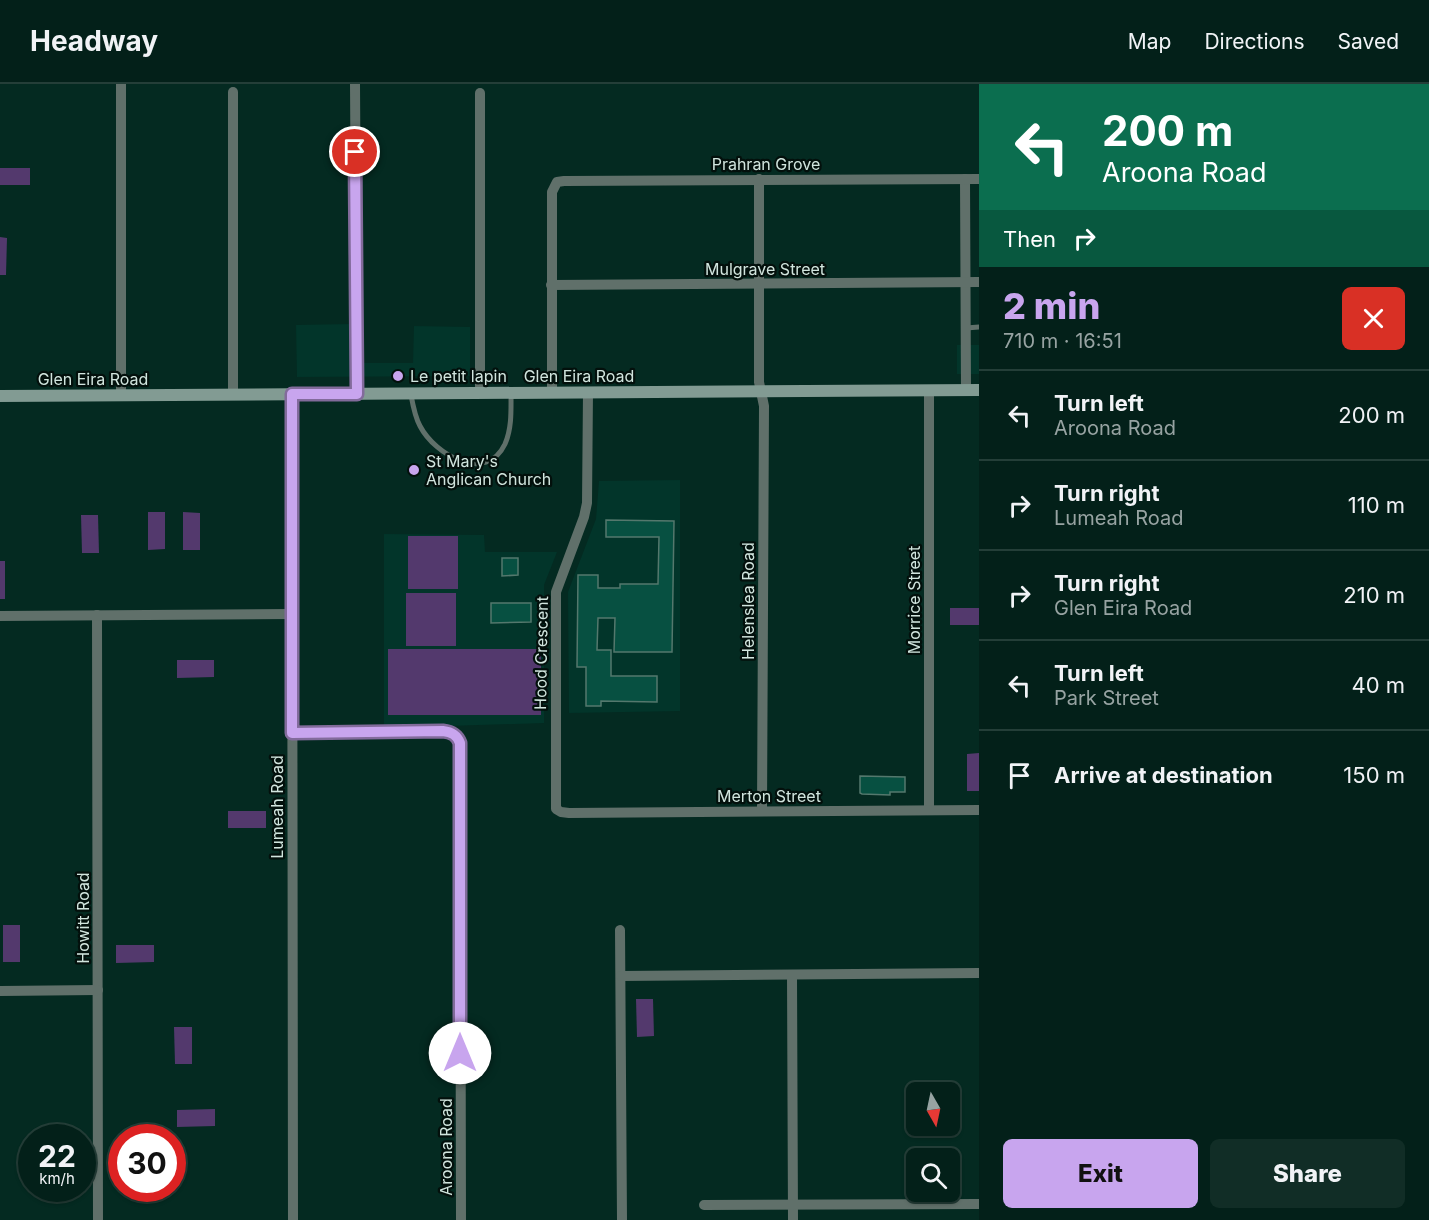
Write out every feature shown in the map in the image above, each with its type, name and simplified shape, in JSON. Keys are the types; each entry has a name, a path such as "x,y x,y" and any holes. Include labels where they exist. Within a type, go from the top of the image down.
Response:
{"main road":[{"name":"Glen Eira Road","path":"0,396 973,390"}],"street":[{"path":"121,84 121,395"},
{"path":"355,84 357,394"},
{"path":"233,92 233,394"},
{"path":"480,93 480,393"},
{"name":"Helenslea Road","path":"759,179 759,382 764,406 762,811"},
{"path":"965,179 966,328 973,390"},
{"name":"Prahran Grove","path":"551,285 552,192 555,184 564,181 979,179"},
{"name":"Mulgrave Street","path":"551,285 979,282"},
{"path":"551,285 552,393"},
{"name":"Morrice Street","path":"929,391 929,810"},
{"name":"Hood Crescent","path":"559,811 556,802 556,592 587,503 588,392"},
{"name":"Lumeah Road","path":"292,394 293,1220"},
{"path":"0,616 292,614"},
{"name":"Howitt Road","path":"97,615 98,1220"},
{"name":"Aroona Road","path":"292,733 443,731 455,734 460,742 461,1220"},
{"name":"Merton Street","path":"559,811 569,813 979,810"},
{"path":"620,930 622,1220"},
{"path":"621,976 979,972"},
{"path":"792,975 793,1220"},
{"path":"0,991 98,990"},
{"path":"704,1205 979,1204"}],"lane":[{"path":"966,328 979,327"},
{"path":"411,393 413,408 420,427 432,442 459,461 476,464 496,457 505,444 510,425 511,393"}],"shaded area":[{"path":"0,168 30,168 30,185 0,185"},
{"path":"0,237 7,238 6,275 0,275"},
{"path":"350,324 351,363 413,363 414,326 470,327 470,376 297,377 296,325"},
{"path":"957,345 979,345 979,374 957,374"},
{"path":"680,480 680,711 569,713 568,592 596,519 599,481"},
{"path":"148,512 165,512 165,549 148,550"},
{"path":"183,512 200,513 200,550 183,550"},
{"path":"81,515 98,515 99,553 82,553"},
{"path":"384,534 484,535 485,552 557,552 544,585 544,723 384,728"},
{"path":"408,536 458,536 458,589 408,589"},
{"path":"0,561 5,561 5,599 0,599"},
{"path":"406,593 456,593 456,646 406,646"},
{"path":"950,608 979,608 979,625 950,625"},
{"path":"388,649 541,649 541,715 388,715"},
{"path":"177,660 214,660 214,677 177,678"},
{"path":"979,753 979,791 967,791 967,754"},
{"path":"228,811 266,811 266,828 228,828"},
{"path":"3,925 20,925 20,962 3,962"},
{"path":"116,945 154,945 154,962 116,963"},
{"path":"636,999 653,999 654,1036 637,1037"},
{"path":"174,1027 192,1027 192,1064 175,1064"},
{"path":"215,1109 215,1126 186,1127 186,1124 177,1124 177,1110"}],"building":[{"path":"606,520 674,521 672,652 614,652 615,618 598,618 597,650 611,650 611,676 657,676 657,702 601,701 601,706 586,706 586,667 577,667 578,575 598,575 598,588 620,588 620,584 658,584 659,537 606,537"},
{"path":"502,558 518,558 518,575 502,576"},
{"path":"491,603 531,603 531,622 491,623"},
{"path":"860,776 905,777 905,792 890,792 890,795 862,794 860,793"}],"place":[{"name":"Le petit lapin","path":"398,376"},
{"name":"St Mary's Anglican Church","path":"414,470"}],"route":[{"path":"355,152 357,394 292,394 292,733 443,731 453,733 457,737 460,743 460,1053"}]}
